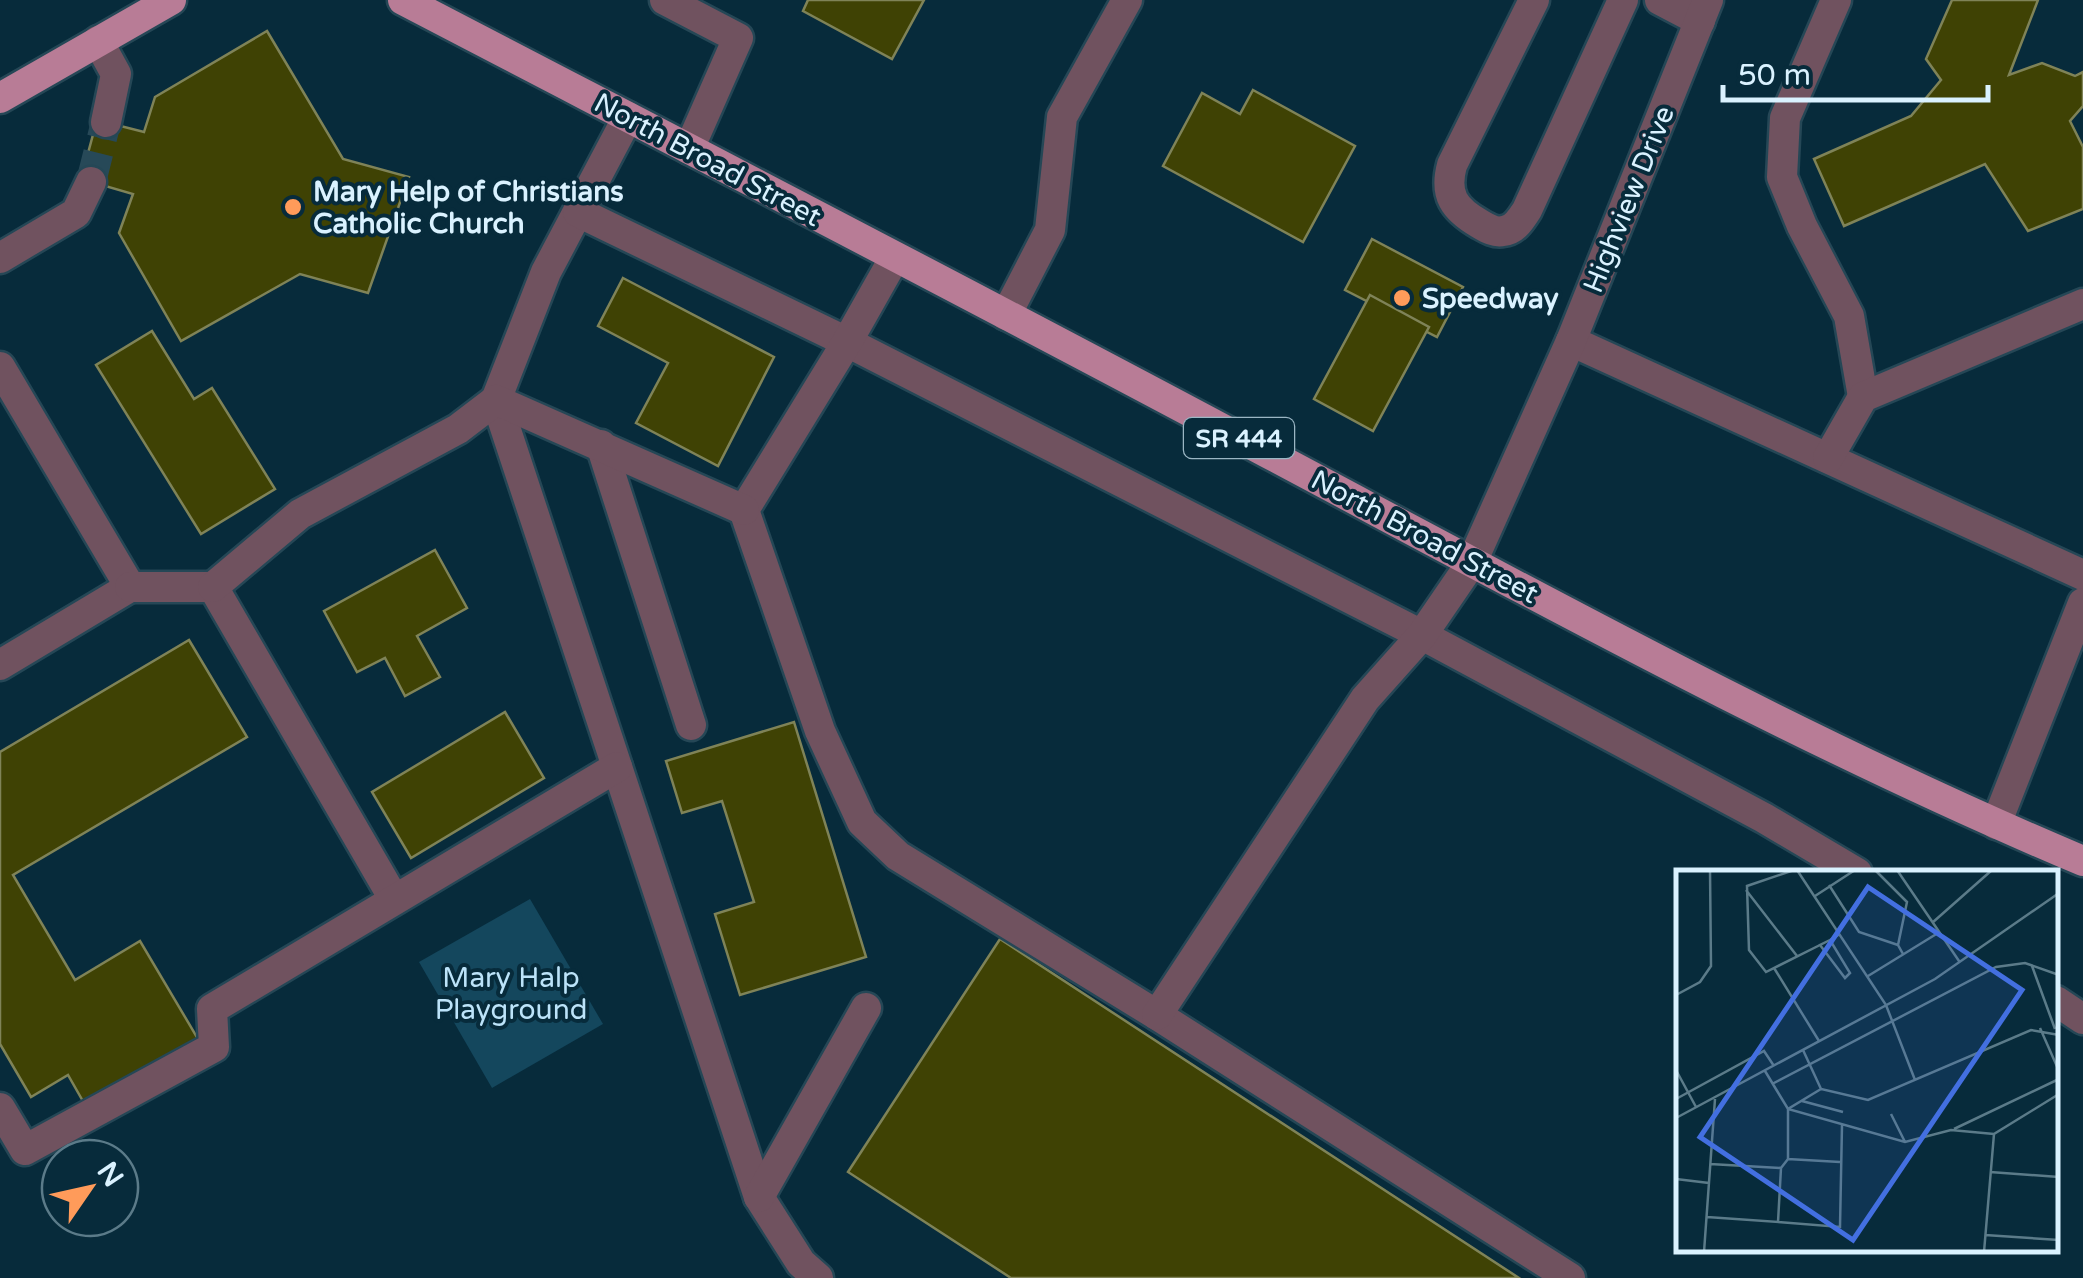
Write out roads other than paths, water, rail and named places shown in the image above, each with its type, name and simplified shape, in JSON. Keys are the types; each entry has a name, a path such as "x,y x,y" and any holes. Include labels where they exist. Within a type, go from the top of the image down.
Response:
{"main road":[{"path":"0,98 171,0"},
{"name":"North Broad Street","path":"403,0 1722,693 1996,824 2083,861"}],"street":[{"path":"665,0 738,38 690,149"},
{"path":"1006,314 1050,230 1062,117 1127,0"},
{"path":"1534,0 1452,165 1447,184 1453,203 1491,230 1505,232 1527,210 1623,0"},
{"path":"1660,0 1704,10"},
{"path":"1836,0 1785,118 1782,178 1848,316 1863,397"},
{"name":"Highview Drive","path":"1158,1015 1365,699 1422,634 1472,562 1571,341 1704,10"},
{"path":"98,42 116,74 106,122"},
{"path":"0,666 130,588 213,587 300,514 458,429 496,400 546,272 628,117"},
{"path":"0,258 76,213 91,182"},
{"path":"578,212 847,342 1422,634 1764,818 1852,870"},
{"path":"744,510 896,257"},
{"path":"1828,458 1863,397 2083,304"},
{"path":"1571,341 2083,575"},
{"path":"0,367 130,588"},
{"path":"496,400 744,510 820,731 862,822 898,856 1158,1015 1570,1278"},
{"path":"496,400 759,1197 801,1263 818,1278"},
{"path":"601,445 691,725"},
{"path":"213,587 394,900"},
{"path":"1996,824 2083,604"},
{"path":"0,1108 25,1150 214,1047 212,1008 617,766"},
{"path":"2058,1002 2083,1019"},
{"path":"759,1197 866,1008"}],"tunnel":[{"path":"91,182 106,122"}],"place":[{"name":"Mary Help of Christians Catholic Church","path":"293,207"},
{"name":"Speedway","path":"1402,298"}],"park label":[{"name":"Mary Halp Playground","path":"511,993"}]}
